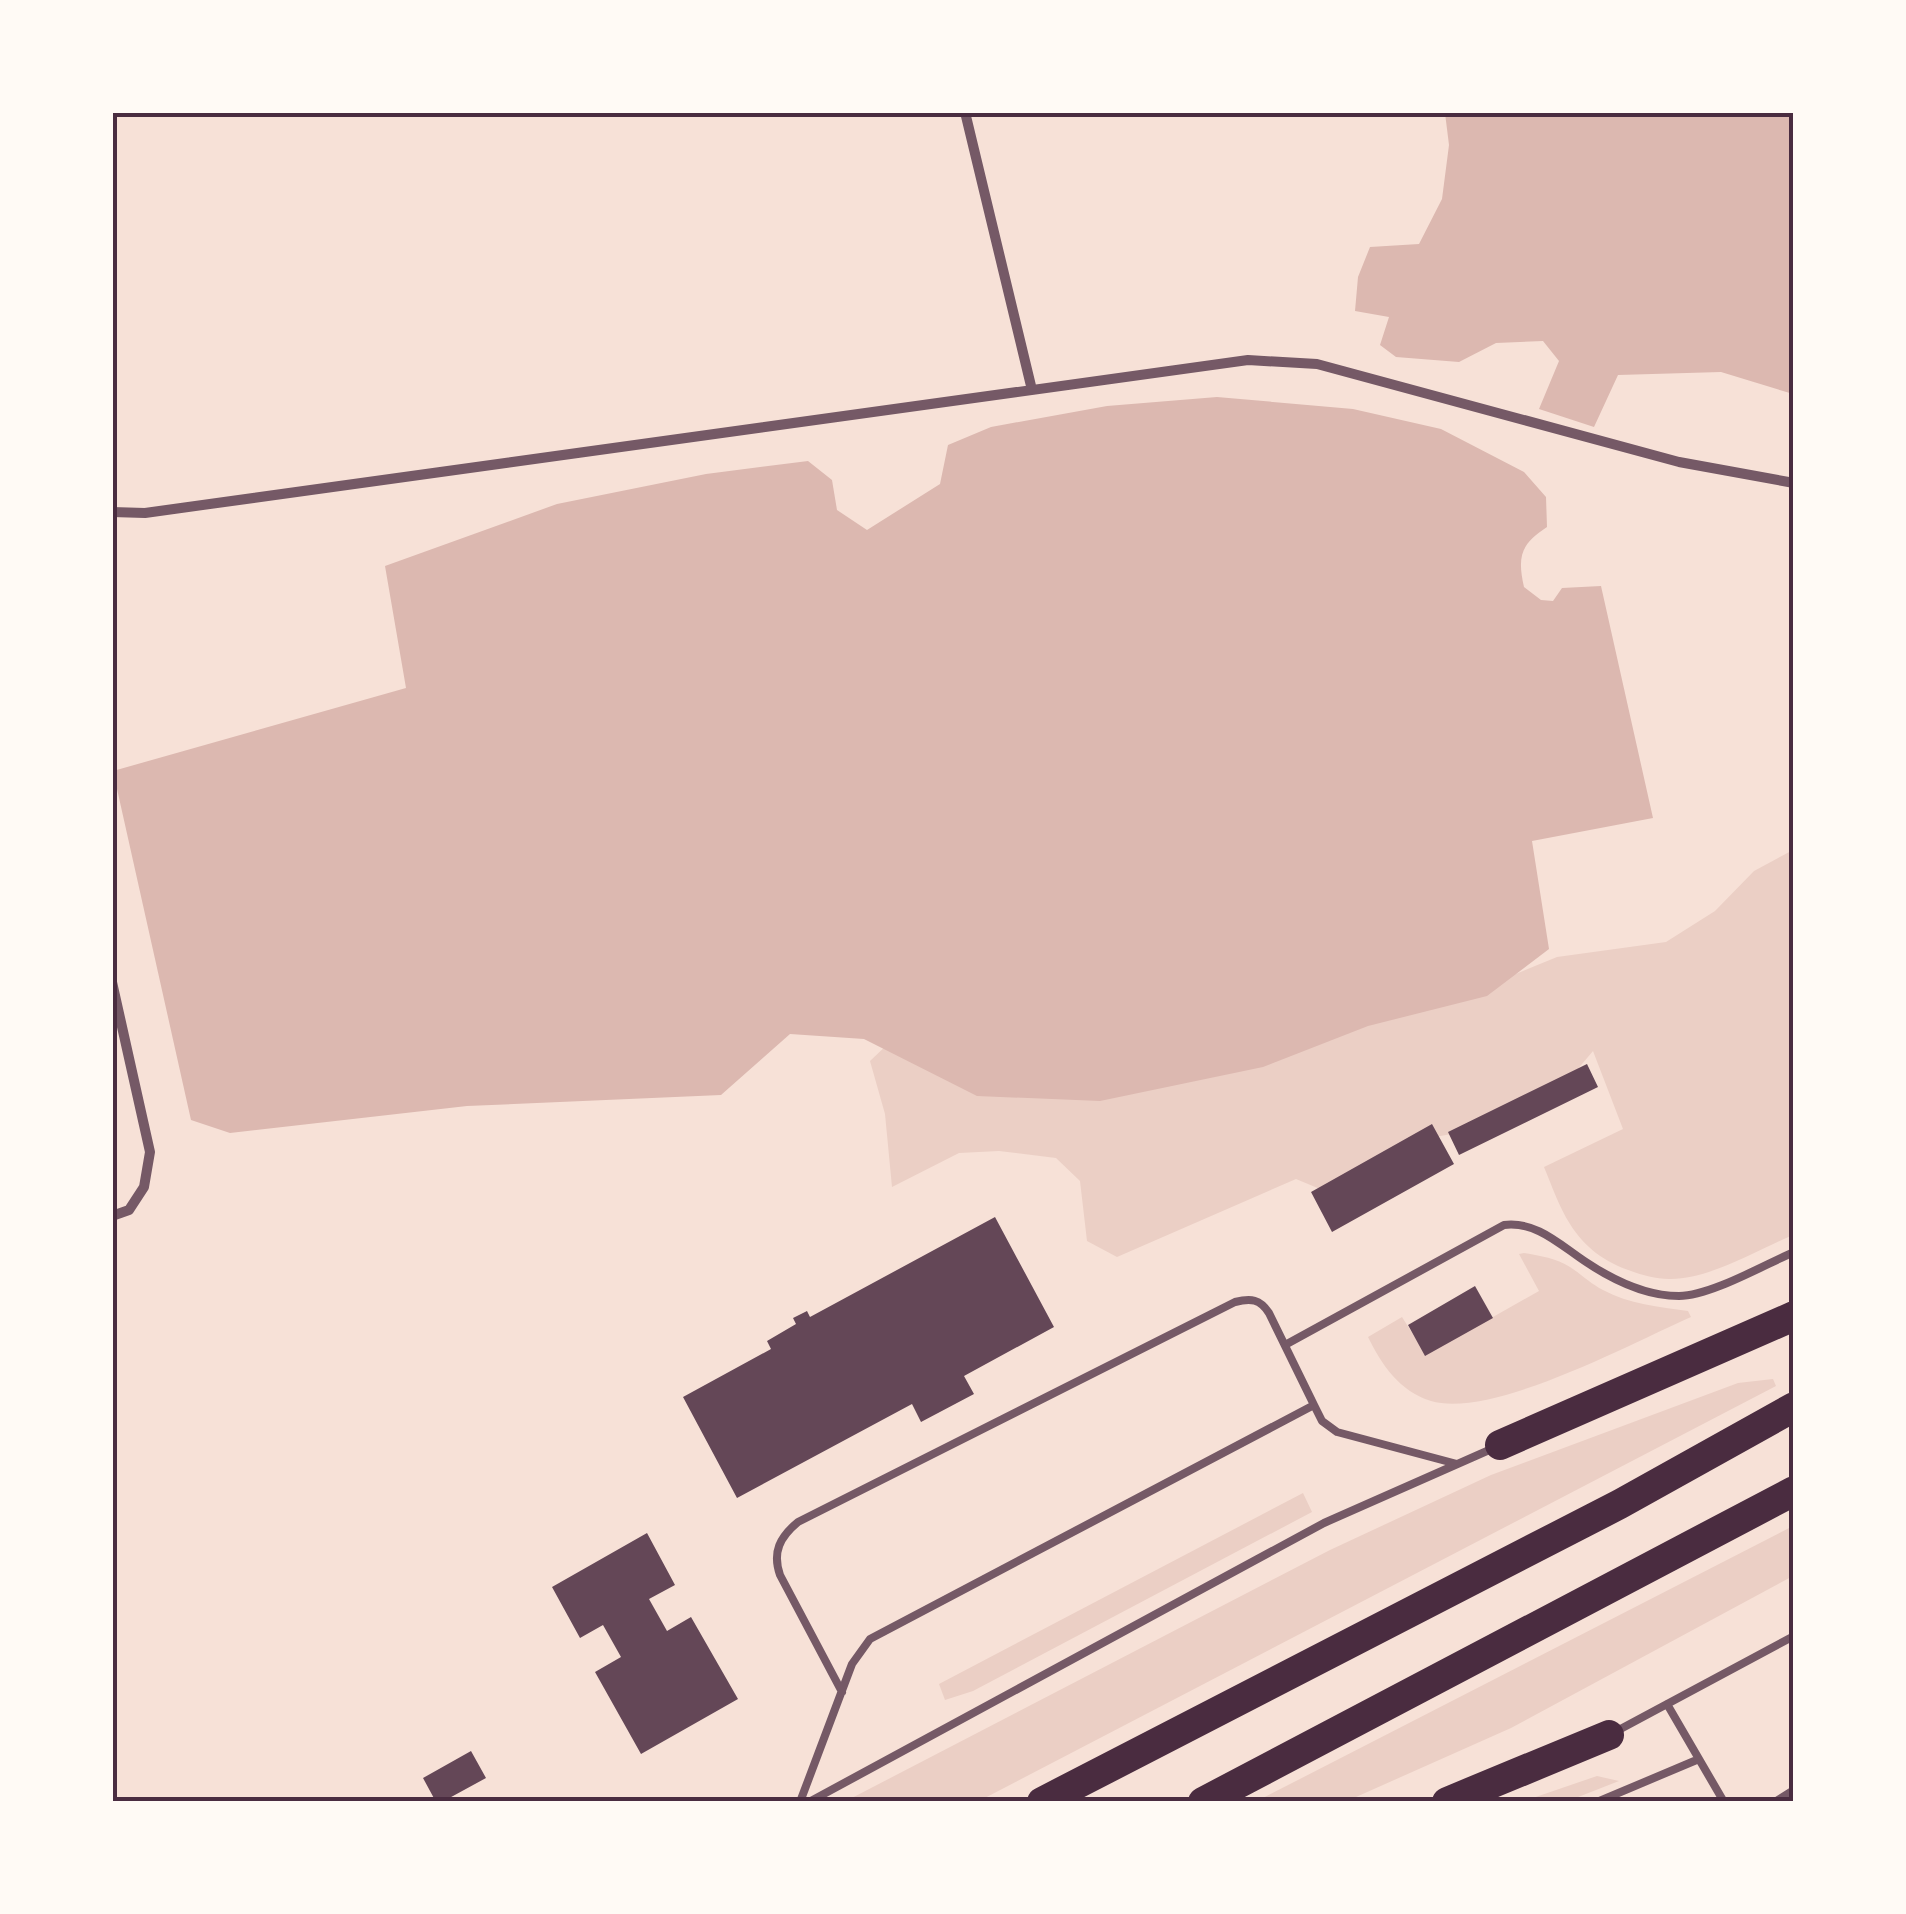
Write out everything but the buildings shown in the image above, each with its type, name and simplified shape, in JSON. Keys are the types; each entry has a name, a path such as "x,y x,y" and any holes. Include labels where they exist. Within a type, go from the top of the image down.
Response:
{"highway":[{"path":"1500,1445 1794,1316"},
{"path":"1042,1802 1620,1504 1794,1407"},
{"path":"1204,1802 1794,1491"},
{"path":"1447,1802 1609,1735"}],"street":[{"path":"965,112 1032,390"},
{"path":"112,512 144,513 1248,360 1316,364 1679,462 1794,483"},
{"path":"112,982 150,1152 144,1188 129,1210 112,1216"}],"lane":[{"path":"1285,1344 1504,1226 1519,1224 1540,1231 1618,1281 1679,1296 1706,1291 1794,1252"},
{"path":"842,1692 780,1575 776,1562 778,1547 787,1531 798,1522 1235,1302 1247,1299 1264,1305 1322,1422 1336,1432 1456,1464"},
{"path":"800,1802 852,1664 870,1639 1314,1405"},
{"path":"809,1802 1324,1523 1500,1445"},
{"path":"1609,1735 1794,1636"},
{"path":"1667,1704 1724,1802"},
{"path":"1597,1802 1699,1759"},
{"path":"1775,1802 1794,1790"}],"shaded area":[{"path":"1445,113 1793,113 1793,394 1721,372 1618,375 1594,427 1539,409 1559,361 1543,341 1496,343 1459,362 1396,357 1380,345 1389,317 1355,311 1358,277 1370,247 1419,244 1442,199 1449,145"},
{"path":"1217,397 1353,409 1441,429 1524,472 1546,497 1547,527 1526,545 1521,559 1524,587 1541,600 1553,601 1562,588 1601,586 1653,818 1532,841 1549,949 1487,996 1368,1026 1263,1067 1100,1101 977,1096 864,1039 790,1034 721,1095 467,1106 230,1133 191,1120 113,771 406,688 385,566 557,504 706,474 808,461 832,480 837,510 867,530 940,484 948,445 991,427 1107,406"},
{"path":"1793,850 1793,1235 1700,1275 1654,1278 1613,1263 1582,1240 1566,1217 1544,1167 1623,1129 1593,1051 1566,1083 1462,1132 1419,1140 1332,1194 1296,1179 1117,1257 1087,1241 1080,1181 1056,1158 999,1151 959,1153 892,1187 885,1114 870,1061 910,1023 1484,987 1557,957 1666,942 1715,911 1754,871"},
{"path":"1519,1254 1565,1264 1613,1295 1688,1311 1691,1317 1562,1376 1489,1399 1457,1404 1431,1401 1401,1384 1368,1337 1402,1317 1426,1355 1539,1291"},
{"path":"1773,1379 1776,1386 979,1801 846,1801 1330,1550 1491,1475 1738,1383"},
{"path":"1303,1493 1312,1512 973,1691 945,1700 939,1684"},
{"path":"1793,1526 1793,1576 1511,1728 1347,1801 1257,1801"},
{"path":"1597,1776 1619,1781 1568,1801 1524,1801"}]}
